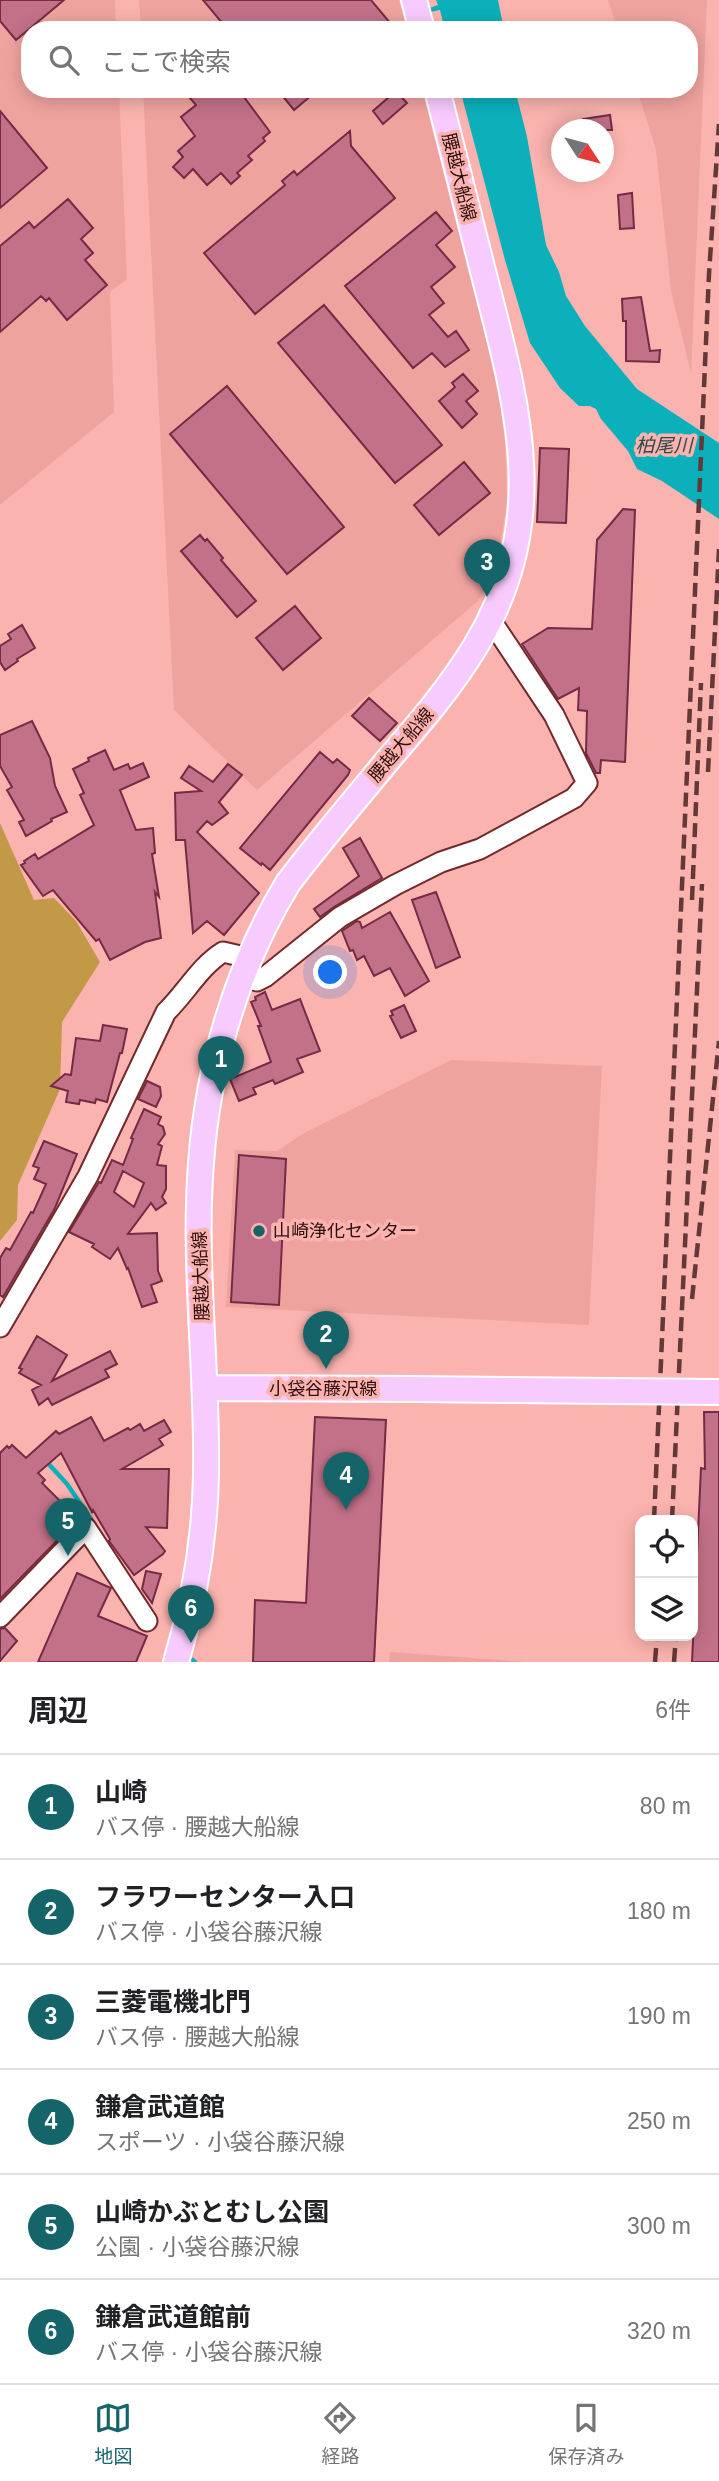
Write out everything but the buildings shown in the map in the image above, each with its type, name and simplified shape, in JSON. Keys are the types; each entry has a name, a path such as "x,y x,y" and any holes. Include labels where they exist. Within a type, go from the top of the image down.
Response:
{"main road":[{"path":"414,0 420,21"},
{"name":"腰越大船線","path":"205,1388 199,1217 204,1124 214,1069 245,967 267,916 288,883 450,685 475,646 502,591 520,518 523,485 521,443 502,340 439,98"},
{"path":"176,1662 184,1637 201,1545 206,1476 205,1388"},
{"name":"小袋谷藤沢線","path":"205,1388 719,1392"}],"street":[{"path":"0,1327 88,1176 166,1012 181,998 213,958 223,952 245,967 257,981 340,917 441,862 480,849 517,829 574,798 587,783 554,715 490,619"},
{"path":"0,1617 86,1528 147,1621"}],"shaded area":[{"path":"0,0 115,0 116,21 21,21 21,98 119,98 127,279 110,292 114,412 0,505"},
{"path":"139,0 399,0 405,21 140,21"},
{"path":"608,0 707,0 691,373 671,291 656,150 640,98 698,98 698,21 615,21"},
{"path":"143,98 424,98 498,387 505,443 507,502 496,570 478,601 257,790 174,710"},
{"path":"0,823 34,900 54,898 76,921 100,962 62,1022 60,1089 18,1185 17,1220 0,1241"},
{"path":"451,1060 602,1066 589,1325 226,1307 235,1150 277,1151 304,1133"},
{"path":"390,1652 526,1662 389,1662"}],"water":[{"path":"436,0 498,0 502,21 443,21 440,10 430,12 429,8 438,5"},
{"name":"柏尾川","path":"462,98 517,98 546,245 559,272 566,296 585,326 637,389 719,443 719,519 662,481 637,469 628,451 596,409 579,406 560,388 530,343"}],"waterway":[{"path":"45,1460 67,1484 95,1525"}],"railway":[{"path":"654,1515 709,274 719,124"},
{"path":"708,772 719,549"},
{"path":"692,900 701,683"},
{"path":"672,1515 702,884"},
{"path":"692,1299 719,1041"},
{"path":"655,1662 657,1641"},
{"path":"674,1662 676,1641"}],"place":[{"name":"三菱電機北門","path":"487,597"},
{"name":"山崎","path":"221,1094"},
{"name":"山崎浄化センター","path":"259,1231"},
{"name":"フラワーセンター入口","path":"326,1369"},
{"name":"鎌倉武道館","path":"346,1510"},
{"name":"山崎かぶとむし公園","path":"68,1556"},
{"name":"鎌倉武道館前","path":"191,1643"}]}
